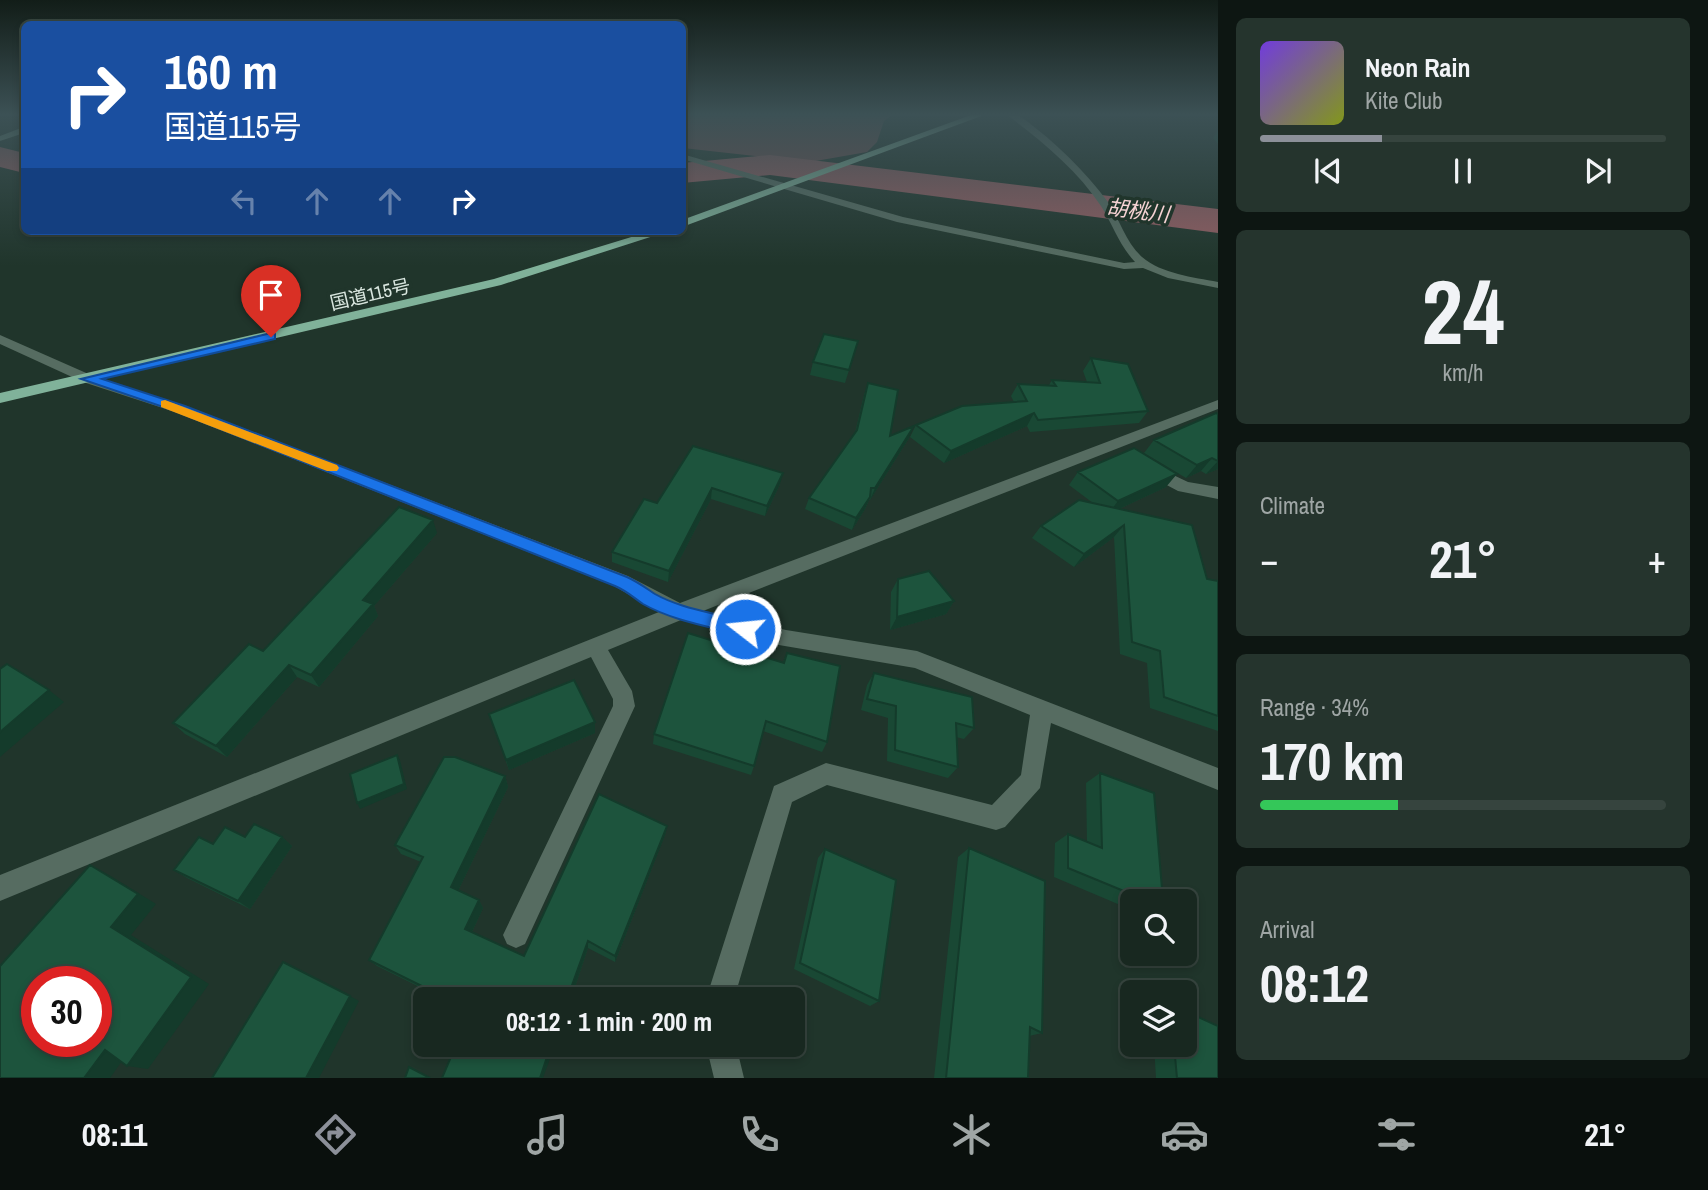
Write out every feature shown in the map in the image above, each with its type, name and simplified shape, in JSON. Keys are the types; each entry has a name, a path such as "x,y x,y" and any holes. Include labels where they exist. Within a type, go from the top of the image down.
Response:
{"highway":[{"path":"686,223 845,165"},
{"name":"国道115号","path":"0,398 498,282 650,235"}],"street":[{"path":"716,165 901,220 1124,266 1145,264"},
{"path":"1068,165 1104,203 1129,251 1145,264 1180,278 1218,285"},
{"path":"0,339 88,379 180,409 621,581 642,591 647,598 681,611 766,635 900,655 1218,779"},
{"path":"0,888 681,611 1127,454 1218,404"},
{"path":"1127,454 1184,488 1218,493"},
{"path":"516,935 624,706 624,698 596,647"},
{"path":"724,987 782,794 826,774 996,818 1031,780 1042,710"},
{"path":"723,1057 729,1078"}],"building":[{"path":"824,334 858,341 849,370 813,362"},
{"path":"1091,358 1128,364 1148,411 1038,420 1034,413 951,451 916,425 962,406 1027,401 1018,384 1056,386 1052,380 1100,383"},
{"path":"868,383 898,390 890,436 914,426 875,488 871,488 870,497 856,518 809,498 857,430"},
{"path":"1216,413 1218,461 1212,458 1197,465 1154,440"},
{"path":"693,446 783,473 767,506 712,488 669,571 612,552 644,499 657,503"},
{"path":"1134,448 1177,474 1118,501 1078,472"},
{"path":"1079,500 1192,525 1207,579 1218,581 1218,716 1164,697 1160,651 1132,642 1124,525 1084,554 1041,526"},
{"path":"399,507 433,520 363,600 373,604 311,675 289,665 216,746 173,723 249,644 263,651"},
{"path":"929,571 954,601 897,617 898,579"},
{"path":"688,633 784,663 787,653 840,666 827,742 766,721 754,766 654,734"},
{"path":"7,664 49,690 0,732 0,669"},
{"path":"874,673 972,697 974,728 956,723 958,767 895,750 896,706 867,699"},
{"path":"574,680 595,722 506,760 489,714"},
{"path":"397,755 404,784 357,803 350,774"},
{"path":"444,757 455,757 505,776 451,887 479,900 465,929 524,956 599,794 667,826 615,956 588,941 571,987 424,987 369,960 423,857 395,845"},
{"path":"1100,773 1154,793 1162,889 1120,889 1068,868 1068,834 1102,848"},
{"path":"254,824 282,837 238,901 174,870 199,837 213,844 225,827 245,837"},
{"path":"969,848 1045,881 1042,1033 1030,1027 1028,1078 946,1078"},
{"path":"825,849 896,880 879,1001 800,963"},
{"path":"90,865 138,894 111,927 191,977 127,1066 112,1055 112,966 21,966 21,1057 100,1057 84,1078 0,1078 0,966"},
{"path":"283,962 350,996 306,1078 212,1078"},
{"path":"1197,1016 1218,1026 1218,1078 1177,1078 1175,1057 1197,1057"},
{"path":"451,1057 547,1057 540,1078 442,1078"},
{"path":"409,1067 430,1078 405,1078"}],"waterway":[{"name":"胡桃川","path":"686,173 767,165"},
{"name":"胡桃川","path":"772,165 1218,221"}],"slow traffic":[{"path":"165,404 332,468"}],"route":[{"path":"271,337 88,379 180,409 621,581 642,591 647,598 681,611 745,629"}]}
